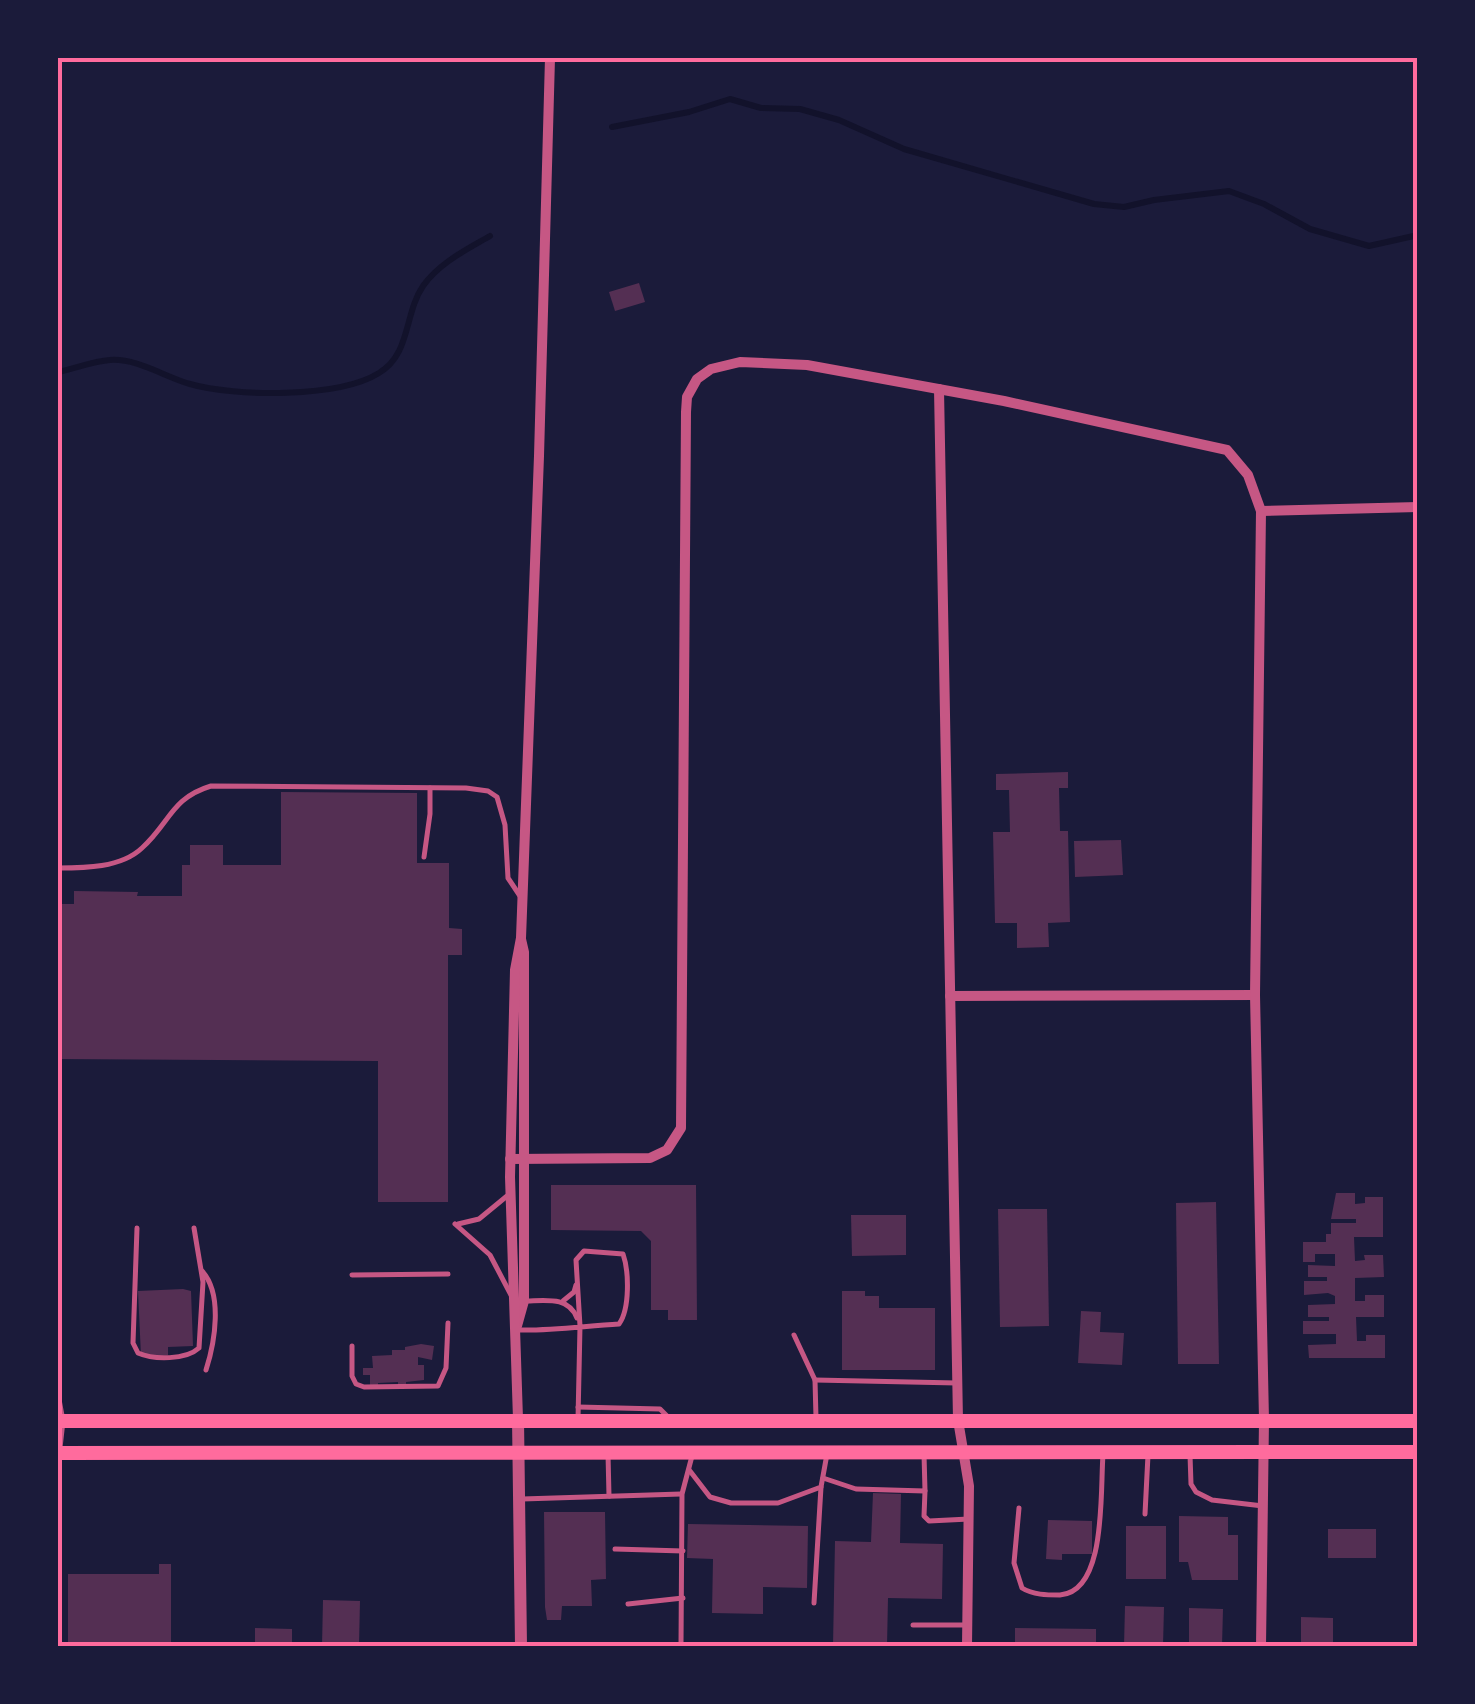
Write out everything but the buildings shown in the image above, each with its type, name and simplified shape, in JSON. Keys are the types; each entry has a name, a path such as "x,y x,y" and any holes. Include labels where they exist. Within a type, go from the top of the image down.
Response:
{"main road":[{"path":"60,1421 518,1419 578,1413 958,1420 1418,1421"},
{"path":"59,1458 518,1451 1418,1452"}],"street":[{"path":"522,1646 515,970 520,938 540,456 550,58"},
{"path":"517,1159 650,1158 667,1150 681,1128 686,412 688,396 698,379 724,365 807,365 1227,450 1248,475 1261,511 1256,995 1264,1420 1261,1646"},
{"path":"939,389 958,1420 966,1452 969,1518 967,1646"},
{"path":"1261,511 1418,508"},
{"path":"950,996 1256,995"},
{"path":"516,1300 510,1190 517,1159"}],"lane":[{"path":"58,868 83,868 131,856 190,792 212,786 488,790 498,797 505,825 508,878 521,899"},
{"path":"424,857 430,788"},
{"path":"510,1190 495,1209 479,1220 455,1224 490,1255 516,1300 563,1301 573,1308 580,1326"},
{"path":"137,1228 133,1344 146,1357 187,1356 201,1344 202,1282 194,1228"},
{"path":"516,1328 566,1331 580,1326 619,1324 623,1319 626,1259 617,1252 584,1251 576,1260 580,1326 578,1413"},
{"path":"200,1268 213,1288 213,1350 206,1370"},
{"path":"352,1275 448,1274"},
{"path":"563,1301 574,1292 577,1278"},
{"path":"352,1346 352,1376 356,1384 438,1386 446,1368 448,1323"},
{"path":"794,1334 816,1380 816,1418"},
{"path":"816,1380 957,1382"},
{"path":"58,1394 59,1458"},
{"path":"608,1451 608,1496"},
{"path":"681,1646 682,1494 692,1451"},
{"path":"814,1604 821,1487 828,1451"},
{"path":"924,1451 924,1516 929,1521 969,1518"},
{"path":"1019,1508 1014,1563 1022,1588 1032,1594 1072,1594 1081,1588 1092,1570 1103,1452"},
{"path":"1145,1514 1148,1452"},
{"path":"1190,1452 1191,1484 1204,1498 1263,1506"},
{"path":"690,1471 710,1497 731,1503 795,1499 821,1487"},
{"path":"822,1478 856,1489 925,1491"},
{"path":"519,1500 682,1494"},
{"path":"615,1549 682,1551"},
{"path":"628,1604 683,1598"},
{"path":"913,1625 968,1625"}],"waterway":[{"path":"612,127 689,112 730,99 761,108 800,109 839,120 904,149 1094,204 1124,207 1229,191 1264,204 1310,229 1369,246 1418,235"},
{"path":"58,372 120,360 190,384 259,393 313,391 361,381 379,373 397,355 417,297 429,278 490,236"}]}
